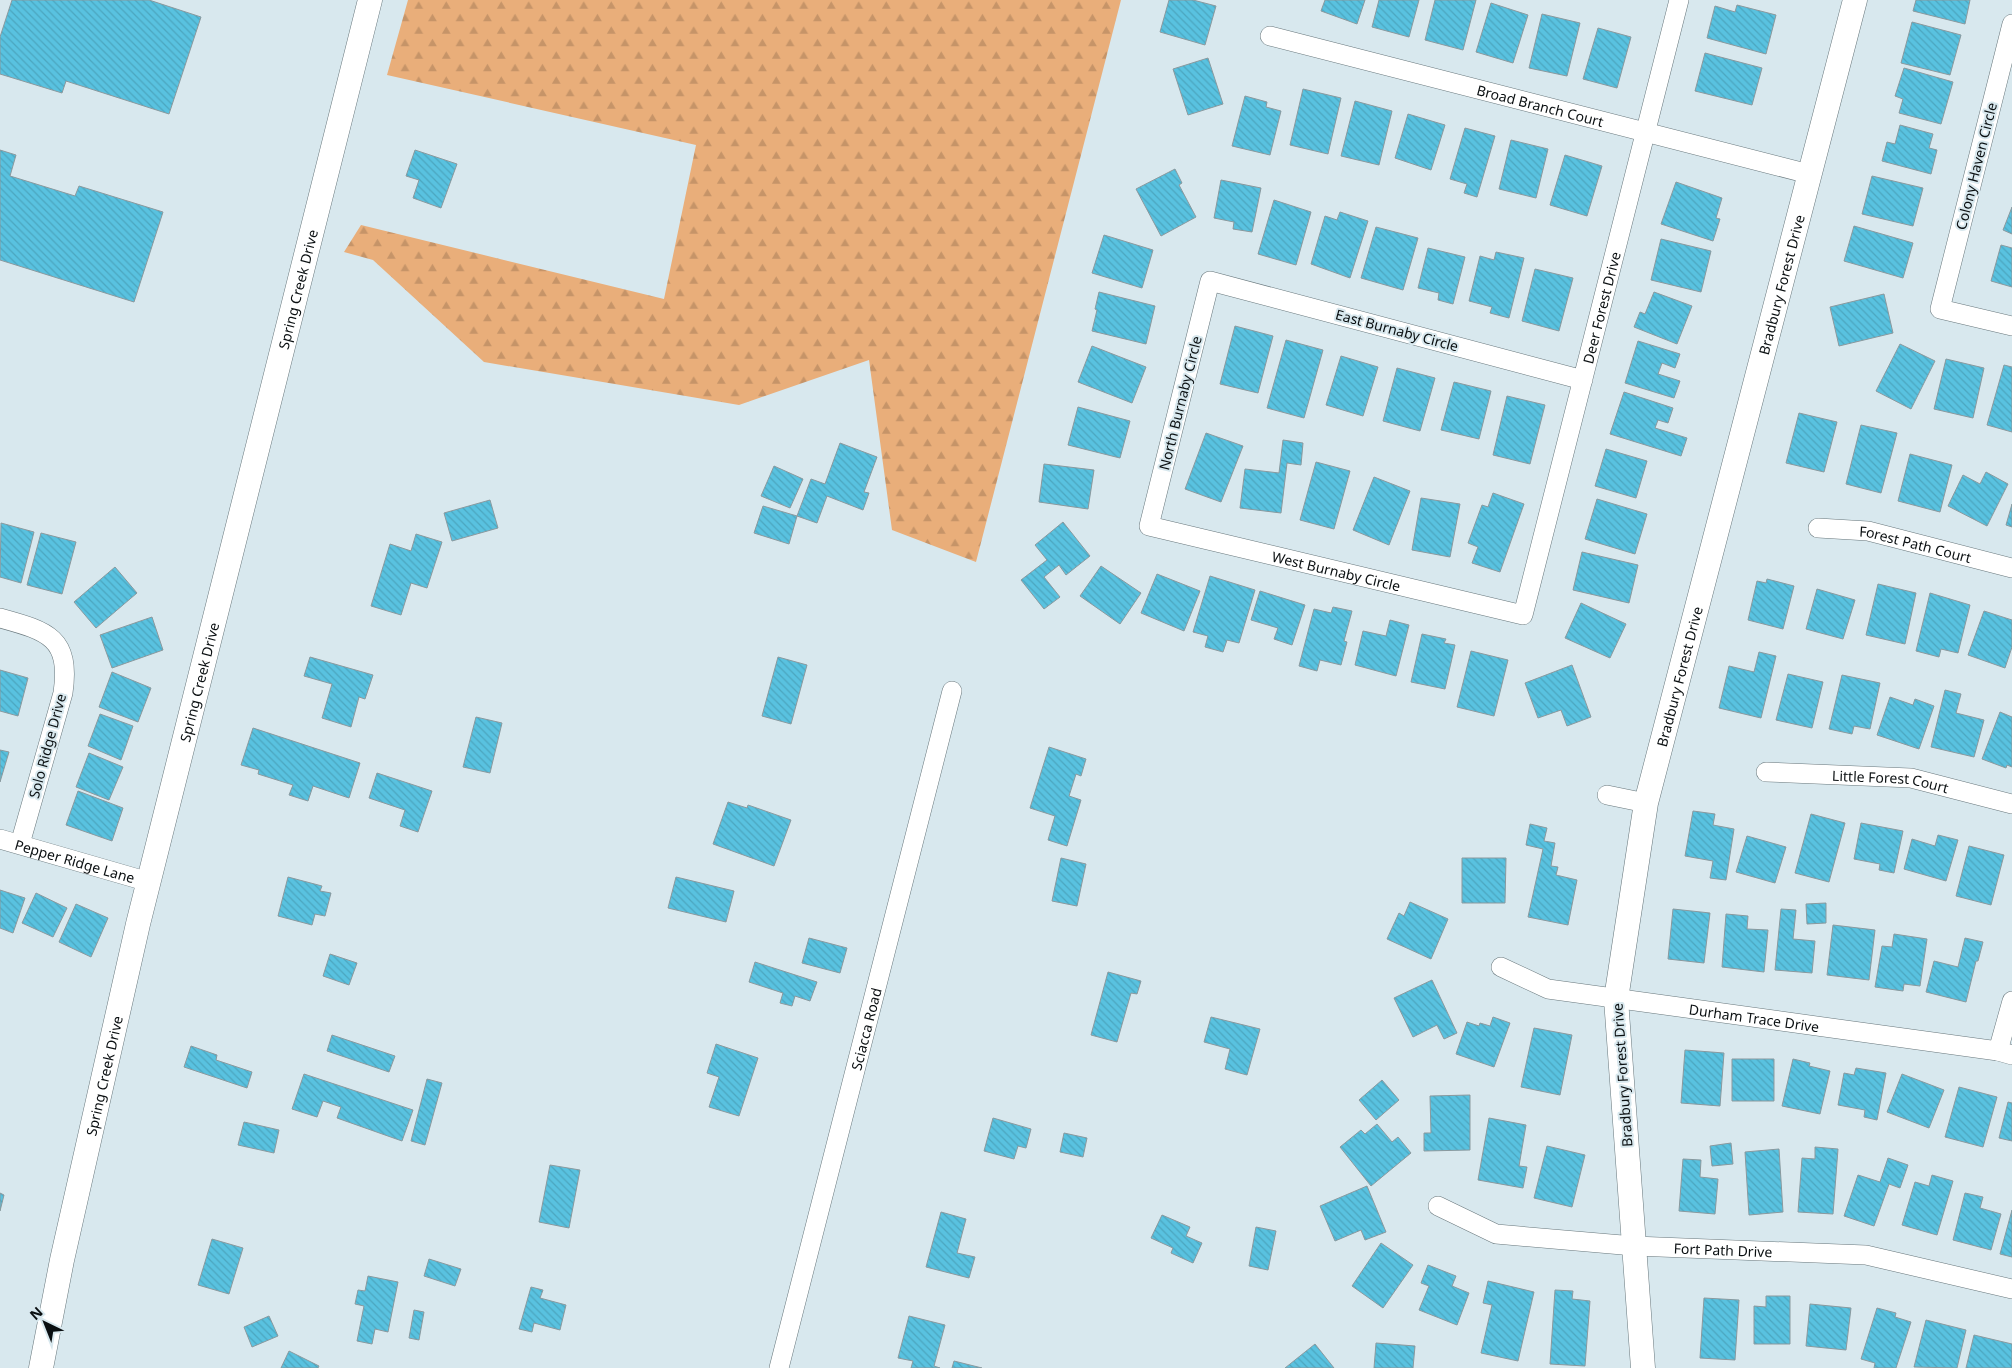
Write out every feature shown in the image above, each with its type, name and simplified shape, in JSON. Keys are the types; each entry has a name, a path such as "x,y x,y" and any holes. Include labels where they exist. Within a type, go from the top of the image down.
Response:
{"street":[{"name":"Spring Creek Drive","path":"41,1368 62,1260 94,1114 149,882 370,0"},
{"name":"Deer Forest Drive","path":"1523,615 1679,0"},
{"name":"Bradbury Forest Drive","path":"1643,1368 1616,999 1646,803 1855,0"},
{"name":"Colony Haven Circle","path":"2012,24 1940,308 2012,326"},
{"name":"Broad Branch Court","path":"1270,36 1809,174"},
{"name":"East Burnaby Circle","path":"1210,281 1583,380"},
{"name":"North Burnaby Circle","path":"1149,526 1210,281"},
{"name":"West Burnaby Circle","path":"1149,526 1523,615"},
{"name":"Forest Path Court","path":"1818,528 1868,531 2012,568"},
{"name":"Solo Ridge Drive","path":"0,618 44,632 59,648 64,662 63,693 20,844"},
{"name":"Sciacca Road","path":"779,1368 952,691"},
{"name":"Little Forest Court","path":"1766,772 1911,778 2012,804"},
{"path":"1607,795 1646,803"},
{"name":"Pepper Ridge Lane","path":"0,839 149,882"},
{"name":"Durham Trace Drive","path":"1502,967 1548,989 2005,1053"},
{"path":"2005,1053 2012,1000"},
{"name":"Fort Path Drive","path":"1438,1206 1496,1234 1634,1246 1866,1255 2012,1290"}],"green space":[{"path":"408,0 1121,0 976,562 892,530 869,360 739,405 484,362 373,260 344,252 361,225 664,299 696,145 387,75"}],"building":[{"path":"12,0 149,0 201,17 169,114 66,81 62,93 0,74 0,37"},
{"path":"1169,0 1193,0 1216,6 1205,45 1160,32"},
{"path":"1325,0 1365,0 1357,24 1321,11"},
{"path":"1379,0 1419,0 1409,37 1372,27"},
{"path":"1435,0 1476,0 1463,50 1425,40"},
{"path":"1916,0 1970,0 1965,24 1913,11"},
{"path":"1491,3 1528,15 1513,63 1476,52"},
{"path":"1737,5 1776,15 1766,54 1707,38 1715,6 1735,12"},
{"path":"1542,14 1580,23 1567,76 1529,68"},
{"path":"1912,22 1961,35 1950,75 1901,63"},
{"path":"1598,28 1631,37 1617,88 1583,79"},
{"path":"1705,53 1762,68 1752,105 1695,91"},
{"path":"1208,58 1223,104 1188,115 1173,69"},
{"path":"1904,68 1953,82 1941,124 1899,113 1903,99 1895,96"},
{"path":"1303,89 1341,98 1328,154 1290,145"},
{"path":"1245,96 1267,102 1266,107 1281,111 1270,155 1232,146"},
{"path":"1355,101 1392,111 1379,165 1341,156"},
{"path":"1408,114 1445,125 1431,170 1395,158"},
{"path":"1900,125 1933,134 1929,148 1937,150 1931,174 1882,161 1887,142 1895,144"},
{"path":"1465,128 1495,136 1477,197 1464,193 1467,184 1450,179"},
{"path":"1511,140 1548,149 1536,198 1499,189"},
{"path":"0,150 16,155 10,176 75,196 79,186 163,212 134,302 0,260"},
{"path":"415,150 457,164 441,208 413,198 419,180 406,176"},
{"path":"1565,155 1602,166 1587,216 1550,205"},
{"path":"1175,169 1182,183 1179,185 1196,217 1161,236 1136,189"},
{"path":"1872,176 1923,188 1913,226 1862,214"},
{"path":"1221,180 1261,188 1252,232 1233,229 1234,222 1214,218"},
{"path":"1676,182 1722,198 1716,218 1720,219 1713,241 1661,224"},
{"path":"1274,200 1311,212 1296,265 1258,254"},
{"path":"2012,207 2012,234 2003,230"},
{"path":"1340,212 1368,221 1350,278 1311,264 1325,216 1337,220"},
{"path":"1854,226 1913,243 1903,278 1844,261"},
{"path":"1376,227 1418,238 1403,290 1361,278"},
{"path":"1104,235 1153,250 1142,288 1092,273"},
{"path":"1661,239 1711,251 1701,292 1651,280"},
{"path":"2001,245 2012,248 2012,287 1991,281"},
{"path":"1428,248 1465,257 1453,304 1438,300 1439,293 1418,288"},
{"path":"1496,252 1524,258 1509,318 1490,313 1492,307 1469,301 1480,256 1494,260"},
{"path":"1535,269 1573,278 1559,331 1522,321"},
{"path":"1099,292 1155,306 1146,344 1092,331"},
{"path":"1654,292 1692,306 1677,344 1634,327 1640,312 1645,314"},
{"path":"1884,294 1893,333 1839,346 1830,307"},
{"path":"1235,326 1273,336 1258,393 1220,384"},
{"path":"1286,340 1323,350 1304,418 1267,408"},
{"path":"1638,341 1680,354 1675,368 1662,363 1658,374 1680,381 1674,398 1625,383"},
{"path":"1900,344 1935,361 1911,409 1876,391"},
{"path":"1092,346 1146,367 1132,403 1078,382"},
{"path":"1341,356 1378,367 1363,416 1326,405"},
{"path":"1946,359 1984,368 1973,418 1934,409"},
{"path":"2004,365 2012,367 2012,432 1987,425"},
{"path":"1397,368 1435,378 1420,431 1383,421"},
{"path":"1454,382 1491,391 1479,439 1441,430"},
{"path":"1624,392 1673,408 1668,423 1658,420 1655,428 1687,438 1681,456 1610,434"},
{"path":"1507,396 1545,405 1530,464 1493,455"},
{"path":"1078,407 1130,421 1120,458 1068,445"},
{"path":"1799,413 1837,422 1824,472 1786,463"},
{"path":"1861,425 1897,433 1881,493 1846,484"},
{"path":"1206,433 1243,446 1221,502 1185,489"},
{"path":"1283,440 1303,443 1301,465 1287,463 1281,513 1240,508 1245,469 1279,473"},
{"path":"840,443 877,457 864,492 869,493 863,510 827,496 817,523 797,516 811,479 825,484"},
{"path":"1606,449 1647,461 1636,498 1595,486"},
{"path":"1910,454 1952,465 1940,512 1898,501"},
{"path":"1316,462 1350,471 1334,529 1300,520"},
{"path":"1044,464 1094,470 1088,509 1039,502"},
{"path":"774,466 803,479 790,508 761,496"},
{"path":"1986,472 2008,484 1987,526 1948,506 1963,475 1980,484"},
{"path":"1374,477 1410,491 1389,545 1353,530"},
{"path":"1493,493 1524,504 1500,572 1472,563 1478,547 1468,543 1482,505 1488,507"},
{"path":"1421,498 1460,504 1450,557 1412,550"},
{"path":"1597,499 1647,514 1635,554 1585,539"},
{"path":"490,500 498,528 452,541 444,513"},
{"path":"2012,504 2012,527 2006,525"},
{"path":"763,506 797,516 789,544 754,533"},
{"path":"1063,522 1090,556 1066,575 1059,565 1044,577 1060,597 1044,609 1021,580 1047,560 1035,545"},
{"path":"1,523 34,532 21,583 0,577"},
{"path":"41,533 76,542 62,594 27,585"},
{"path":"416,534 442,542 427,588 411,583 401,615 371,606 390,544 411,551"},
{"path":"1582,552 1638,565 1629,603 1573,590"},
{"path":"1101,566 1141,593 1120,624 1080,596"},
{"path":"115,567 137,593 96,628 74,602"},
{"path":"1157,574 1200,591 1184,631 1141,613"},
{"path":"1210,576 1255,590 1239,643 1227,640 1223,652 1205,647 1208,636 1193,632"},
{"path":"1767,579 1794,586 1783,629 1748,620 1757,581 1766,583"},
{"path":"1878,584 1916,593 1905,644 1866,635"},
{"path":"1817,589 1855,600 1843,639 1806,629"},
{"path":"1260,591 1305,605 1292,645 1274,639 1278,628 1251,620"},
{"path":"1930,593 1970,605 1958,653 1941,649 1939,657 1916,651"},
{"path":"1581,603 1626,624 1610,658 1565,638"},
{"path":"1333,607 1352,611 1344,641 1347,642 1341,665 1320,660 1317,671 1299,666 1314,609 1331,613"},
{"path":"1984,611 2012,620 2012,647 2005,668 1968,655"},
{"path":"152,617 163,650 112,668 100,635"},
{"path":"1390,620 1409,625 1396,676 1355,665 1363,631 1386,636"},
{"path":"1422,634 1446,639 1444,643 1455,645 1445,689 1411,682"},
{"path":"1471,651 1508,660 1494,716 1457,707"},
{"path":"1759,652 1776,656 1761,718 1719,708 1729,666 1754,672"},
{"path":"310,657 373,675 365,699 359,697 351,727 322,718 332,684 304,676"},
{"path":"778,657 807,665 791,724 762,716"},
{"path":"1572,665 1591,717 1567,726 1561,710 1538,718 1525,683"},
{"path":"0,670 28,678 18,716 0,711"},
{"path":"112,672 151,688 138,722 99,707"},
{"path":"1788,674 1823,682 1812,728 1776,720"},
{"path":"1842,675 1880,683 1870,729 1854,726 1852,734 1829,729"},
{"path":"1945,690 1961,694 1956,713 1984,720 1974,757 1931,747"},
{"path":"1890,697 1913,705 1915,699 1934,706 1919,749 1877,735"},
{"path":"2000,712 2012,717 2012,767 2007,765 2006,768 1982,759"},
{"path":"100,714 133,726 121,760 88,746"},
{"path":"476,717 502,723 490,773 463,767"},
{"path":"253,728 360,763 349,798 313,786 308,801 289,795 293,785 258,774 259,770 241,765"},
{"path":"1049,747 1086,759 1081,776 1076,774 1069,796 1081,800 1067,846 1048,840 1055,816 1030,808"},
{"path":"0,750 9,752 0,782"},
{"path":"89,753 123,767 109,800 76,787"},
{"path":"377,773 432,791 418,832 400,826 405,810 369,798"},
{"path":"78,791 123,808 112,841 66,825"},
{"path":"728,802 747,808 748,805 791,820 774,866 713,844"},
{"path":"1693,811 1715,814 1713,825 1734,829 1726,880 1710,878 1713,861 1685,856"},
{"path":"1811,814 1845,823 1829,882 1795,873"},
{"path":"1861,823 1903,831 1894,873 1879,870 1880,864 1854,859"},
{"path":"1530,824 1547,828 1544,841 1555,843 1551,866 1558,867 1556,875 1577,880 1568,925 1528,917 1543,849 1526,845"},
{"path":"1938,835 1958,840 1946,881 1904,869 1912,839 1935,846"},
{"path":"1747,836 1786,847 1775,883 1736,872"},
{"path":"1969,846 2004,855 1991,905 1956,896"},
{"path":"1061,858 1086,864 1077,906 1052,901"},
{"path":"1462,858 1506,858 1505,903 1462,903"},
{"path":"288,877 322,886 320,891 331,893 325,916 315,914 312,925 278,916"},
{"path":"676,877 734,891 726,922 668,908"},
{"path":"0,890 25,898 13,933 0,928"},
{"path":"36,893 67,908 53,937 22,923"},
{"path":"1410,902 1448,919 1431,959 1387,939 1399,913 1404,916"},
{"path":"1826,903 1826,923 1807,924 1806,904"},
{"path":"76,904 108,918 91,957 59,942"},
{"path":"1673,909 1710,913 1704,963 1668,959"},
{"path":"1781,909 1796,910 1793,939 1815,941 1812,973 1775,970"},
{"path":"1726,914 1748,916 1747,929 1768,930 1764,972 1722,967"},
{"path":"1833,925 1875,930 1869,980 1827,975"},
{"path":"1894,934 1927,939 1920,986 1904,984 1903,991 1875,987 1882,946 1892,947"},
{"path":"809,938 847,948 840,973 802,963"},
{"path":"1965,938 1983,942 1978,961 1976,961 1966,1002 1926,992 1934,961 1958,967"},
{"path":"330,954 357,963 349,985 323,976"},
{"path":"755,962 817,982 810,1001 795,996 792,1006 780,1003 783,993 749,982"},
{"path":"1108,972 1141,981 1137,994 1131,993 1117,1042 1091,1035"},
{"path":"1432,980 1457,1033 1444,1039 1437,1025 1413,1037 1394,998"},
{"path":"1211,1017 1260,1029 1247,1075 1225,1069 1230,1049 1204,1042"},
{"path":"1493,1017 1510,1023 1494,1067 1456,1054 1467,1022 1479,1026 1480,1023 1490,1026"},
{"path":"1534,1028 1572,1035 1560,1095 1521,1087"},
{"path":"332,1035 395,1056 389,1072 327,1051"},
{"path":"716,1044 758,1058 739,1116 709,1107 719,1077 707,1073"},
{"path":"191,1046 217,1055 216,1060 252,1072 247,1088 184,1067"},
{"path":"1685,1050 1724,1053 1720,1106 1681,1103"},
{"path":"1732,1059 1774,1059 1774,1101 1732,1101"},
{"path":"1793,1059 1810,1063 1809,1066 1830,1071 1820,1114 1782,1106"},
{"path":"1856,1068 1886,1073 1877,1120 1864,1117 1865,1110 1838,1105 1844,1073 1854,1075"},
{"path":"304,1074 413,1110 402,1141 337,1118 341,1107 323,1101 317,1117 292,1109"},
{"path":"1902,1074 1944,1090 1929,1128 1887,1112"},
{"path":"427,1079 442,1083 425,1145 411,1141"},
{"path":"1382,1080 1399,1100 1376,1120 1359,1100"},
{"path":"1959,1087 1997,1097 1983,1147 1945,1137"},
{"path":"1470,1095 1470,1150 1424,1151 1424,1133 1431,1133 1430,1096"},
{"path":"2008,1102 2012,1103 2012,1141 1999,1138"},
{"path":"993,1118 1031,1129 1026,1148 1018,1146 1014,1159 984,1151"},
{"path":"1489,1118 1526,1125 1519,1166 1527,1167 1523,1188 1478,1180"},
{"path":"244,1122 279,1130 274,1153 238,1145"},
{"path":"1377,1124 1392,1142 1398,1137 1411,1153 1371,1186 1340,1147 1361,1130 1365,1134"},
{"path":"1064,1133 1087,1138 1083,1157 1060,1152"},
{"path":"1731,1143 1733,1164 1712,1166 1710,1146"},
{"path":"1547,1146 1585,1155 1572,1207 1534,1198"},
{"path":"1815,1147 1838,1149 1833,1214 1798,1212 1802,1158 1815,1159"},
{"path":"1779,1149 1783,1212 1749,1215 1745,1152"},
{"path":"1888,1158 1908,1165 1900,1188 1889,1184 1874,1226 1844,1216 1858,1175 1880,1182"},
{"path":"1683,1159 1701,1160 1700,1177 1718,1179 1715,1214 1679,1211"},
{"path":"550,1165 580,1170 569,1228 539,1222"},
{"path":"1932,1175 1953,1181 1937,1235 1902,1225 1915,1182 1929,1186"},
{"path":"1367,1186 1386,1232 1365,1240 1361,1230 1335,1241 1320,1206"},
{"path":"0,1193 4,1195 0,1211"},
{"path":"1965,1193 1983,1197 1980,1208 2001,1214 1991,1250 1953,1240"},
{"path":"2012,1210 2012,1257 2000,1254"},
{"path":"941,1212 966,1219 957,1253 975,1257 969,1278 926,1267"},
{"path":"1162,1215 1190,1227 1186,1236 1202,1243 1193,1263 1171,1253 1173,1248 1151,1238"},
{"path":"1256,1227 1276,1231 1268,1270 1249,1266"},
{"path":"212,1239 243,1248 229,1294 198,1285"},
{"path":"1381,1243 1413,1265 1383,1308 1352,1286"},
{"path":"429,1259 461,1269 455,1286 424,1276"},
{"path":"1428,1265 1456,1276 1452,1286 1469,1293 1457,1325 1419,1310 1429,1286 1421,1283"},
{"path":"368,1276 398,1282 388,1332 375,1329 372,1344 357,1341 364,1306 355,1304 358,1290 365,1291"},
{"path":"1488,1281 1534,1292 1518,1361 1481,1353 1492,1305 1483,1303"},
{"path":"531,1287 543,1290 540,1298 566,1305 560,1330 534,1323 532,1332 519,1329"},
{"path":"1555,1290 1573,1291 1572,1299 1590,1301 1585,1366 1550,1364"},
{"path":"1766,1296 1790,1296 1790,1344 1754,1344 1754,1306 1766,1307"},
{"path":"1704,1298 1739,1300 1735,1360 1700,1358"},
{"path":"1810,1304 1851,1308 1846,1350 1806,1346"},
{"path":"1877,1308 1896,1313 1895,1317 1911,1322 1896,1368 1874,1368 1875,1363 1861,1359"},
{"path":"414,1310 424,1312 419,1340 409,1338"},
{"path":"269,1316 278,1336 252,1347 244,1327"},
{"path":"909,1316 945,1325 934,1366 940,1368 911,1368 913,1361 898,1358"},
{"path":"1926,1320 1966,1330 1957,1368 1914,1367"},
{"path":"1974,1335 2012,1344 2012,1368 1966,1368"},
{"path":"1376,1343 1415,1346 1413,1368 1374,1368"},
{"path":"1315,1344 1334,1368 1285,1368"},
{"path":"289,1351 319,1366 318,1368 281,1368"},
{"path":"954,1361 982,1368 952,1368"}]}
